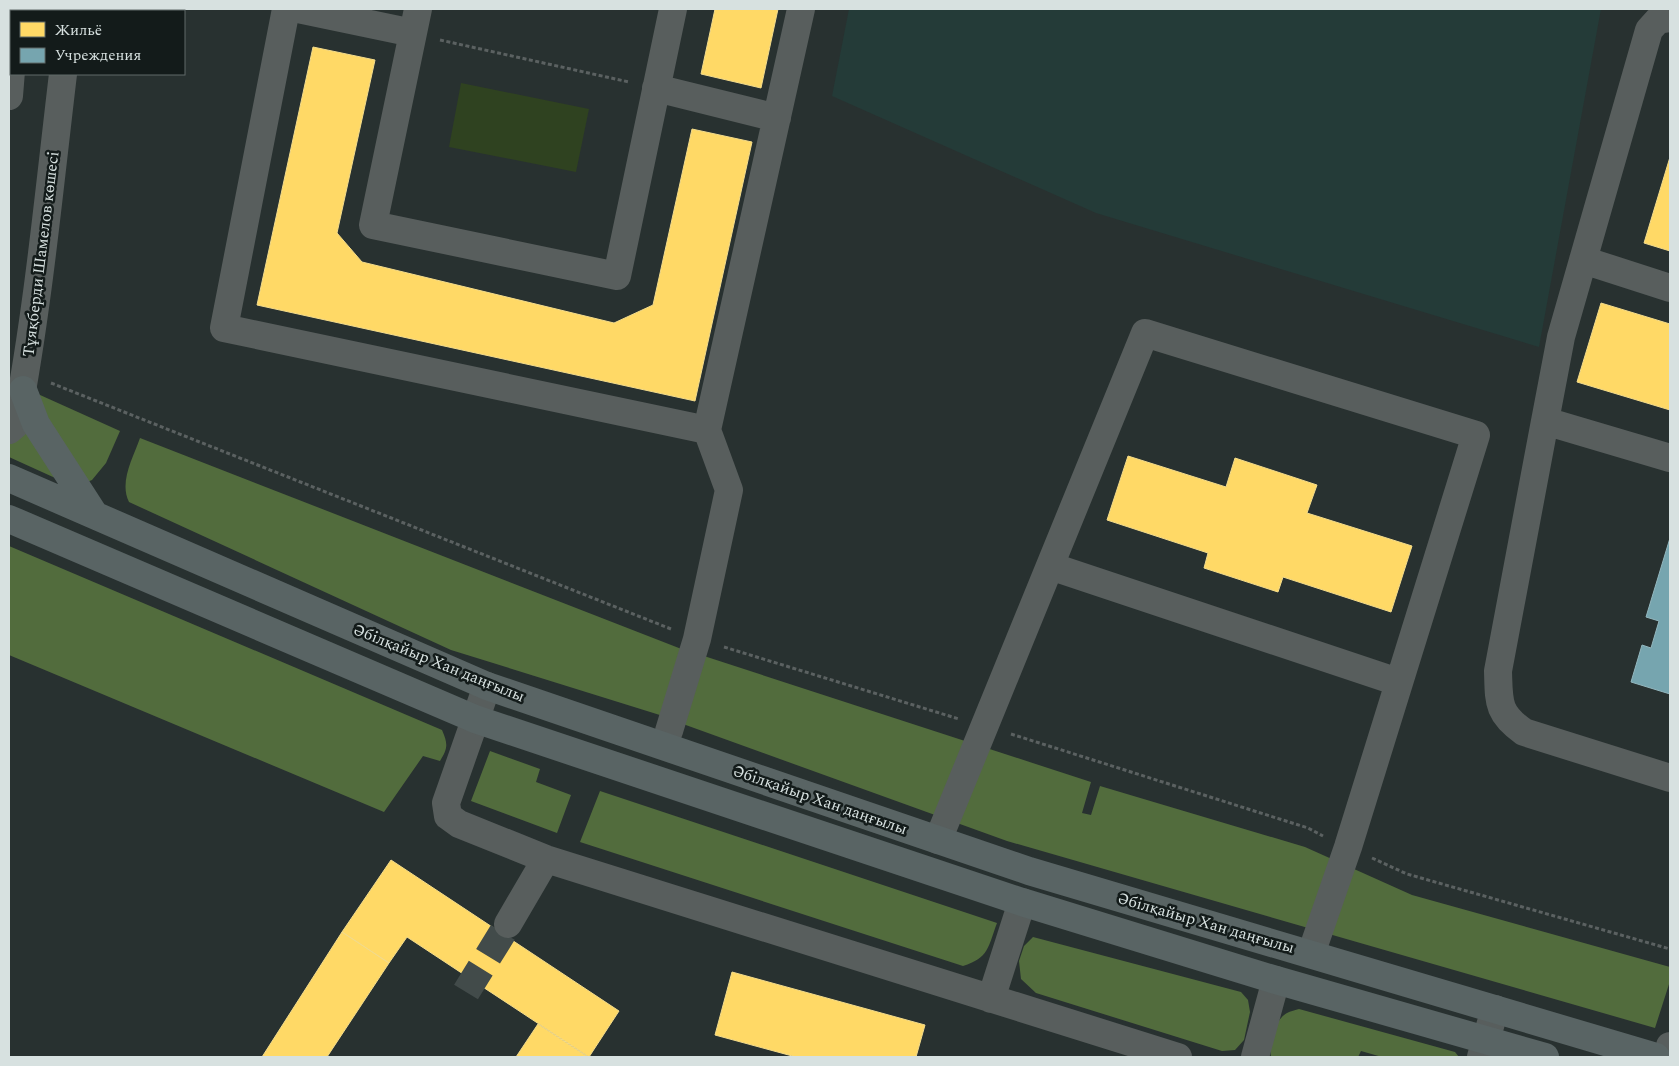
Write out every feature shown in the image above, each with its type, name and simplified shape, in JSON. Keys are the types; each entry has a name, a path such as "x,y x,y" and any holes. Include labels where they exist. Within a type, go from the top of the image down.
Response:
{"main road":[{"path":"24,382 36,424 94,514"},
{"name":"Әбілқайыр Хан даңғылы","path":"9,478 487,686 1029,871 1656,1057"},
{"name":"Әбілқайыр Хан даңғылы","path":"9,519 475,719 1022,902 1276,980 1484,1048 1545,1057"}],"street":[{"path":"286,9 224,328 707,430"},
{"path":"298,9 415,21 373,225 617,276 673,9"},
{"path":"669,730 697,639 729,490 707,430 801,9"},
{"path":"1670,18 1658,20 1649,30 1561,337 1498,671 1499,701 1509,722 1524,732 1670,778"},
{"path":"9,96 11,75"},
{"name":"Тұяқберди Шамелов көшесі","path":"9,430 16,424 24,382 63,75"},
{"path":"656,88 776,118"},
{"path":"1583,260 1670,288"},
{"path":"938,840 1145,332 1476,436 1348,847 1311,954"},
{"path":"1546,421 1670,458"},
{"path":"1050,566 1398,682"},
{"path":"487,686 446,803 448,816 459,824 546,859 1178,1057"},
{"path":"508,924 546,859"},
{"path":"991,999 1022,902"},
{"path":"1255,1057 1276,980"},
{"path":"1484,1048 1495,1008"},
{"path":"1667,1057 1670,1046"}],"path":[{"path":"415,21 656,88"},
{"path":"24,382 697,639 984,726 1308,828 1407,874 1670,949"}],"shaded area":[{"path":"849,9 1601,9 1539,347 1096,213 832,96"}],"green space":[{"path":"461,83 589,109 576,172 449,147"},
{"path":"9,381 120,431 106,463 92,480 75,487 9,457"},
{"path":"140,438 684,650 663,716 451,650 129,502 126,494 126,478"},
{"path":"9,546 442,730 446,743 445,753 440,761 423,756 384,812 9,655"},
{"path":"704,656 1091,782 1082,813 1091,815 1100,786 1305,847 1412,895 1670,967 1670,981 1655,1028 1007,841 683,724"},
{"path":"490,751 540,769 536,782 571,795 557,833 471,801"},
{"path":"600,791 997,923 989,945 983,955 972,963 963,966 580,842"},
{"path":"1033,937 1241,992 1248,1000 1250,1012 1244,1040 1235,1050 1222,1051 1036,993 1021,979 1019,961 1024,946"},
{"path":"1299,1009 1455,1052 1459,1057 1382,1057 1361,1051 1358,1057 1271,1057 1273,1033 1279,1021 1287,1013"}],"building: Жильё":[{"path":"715,9 778,9 761,88 701,74"},
{"path":"313,47 375,60 337,233 362,262 614,323 653,305 692,129 752,142 695,401 257,305"},
{"path":"1670,157 1670,251 1644,243"},
{"path":"1601,303 1670,324 1670,410 1577,382"},
{"path":"1128,456 1226,487 1235,458 1317,485 1307,513 1412,546 1391,612 1283,577 1278,592 1204,568 1208,553 1107,520"},
{"path":"391,860 619,1011 589,1057 407,937 389,963 342,932"},
{"path":"342,932 389,963 327,1057 262,1057"},
{"path":"732,972 925,1025 916,1057 796,1057 715,1035"},
{"path":"538,1024 588,1057 516,1057"}],"building: Учреждения":[{"path":"1670,538 1670,694 1631,682 1642,645 1651,648 1659,621 1646,617"}],"tunnel":[{"path":"466,992 508,924"}]}
